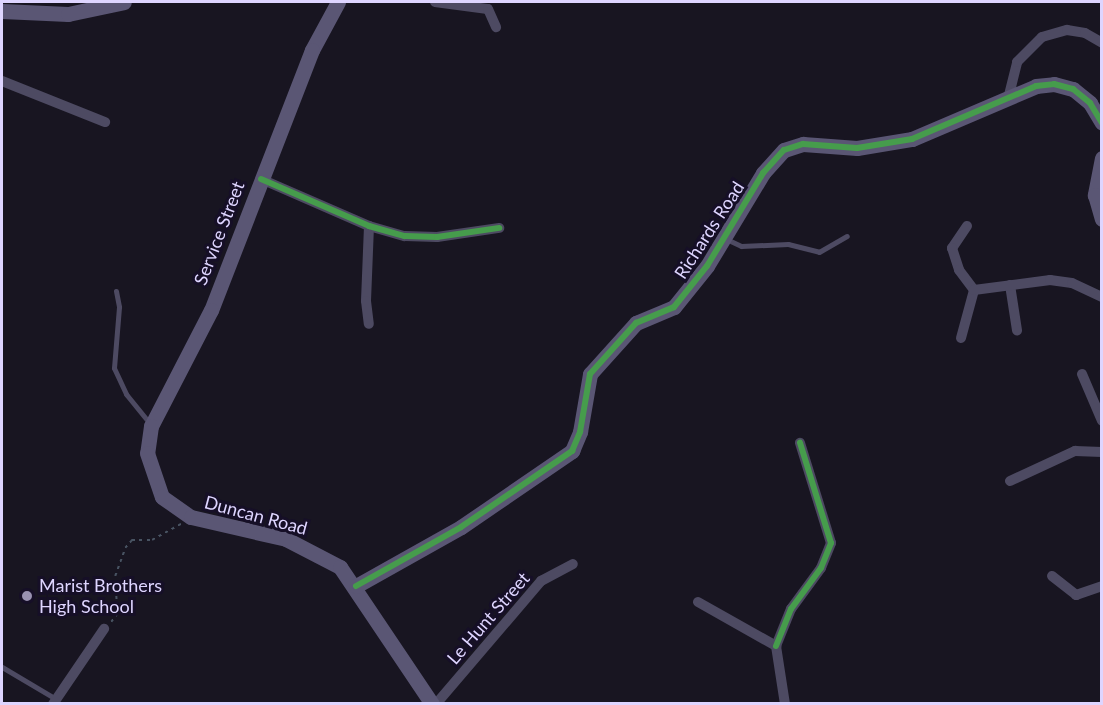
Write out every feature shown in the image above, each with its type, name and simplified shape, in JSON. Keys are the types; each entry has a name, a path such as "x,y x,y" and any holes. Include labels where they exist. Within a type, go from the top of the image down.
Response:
{"street":[{"path":"2,11 68,14 124,2"},
{"name":"Service Street","path":"154,479 147,453 151,426 211,310 312,50 338,2"},
{"path":"435,2 488,9 496,27"},
{"path":"1008,99 1017,62 1042,37 1067,30 1085,33 1101,43"},
{"path":"2,81 105,122"},
{"name":"Richards Road","path":"356,586 461,527 566,457 580,432 590,374 636,323 674,308 724,238 763,173 784,150 803,144 857,148 912,139 1036,86 1054,84 1073,89 1090,104 1101,123"},
{"path":"1101,158 1095,195 1101,219"},
{"path":"261,179 369,226 405,236 437,237 499,228"},
{"path":"369,226 366,301 369,324"},
{"path":"967,226 952,248 959,270 974,290"},
{"path":"974,290 1050,280 1072,282 1101,297"},
{"path":"1010,285 1017,330"},
{"path":"961,338 974,290"},
{"path":"1082,374 1101,421"},
{"path":"785,704 776,646 791,609 821,568 831,543 800,443"},
{"path":"1010,481 1075,451 1101,452"},
{"name":"Duncan Road","path":"154,479 162,497 191,518 286,539 340,567 356,586 434,704"},
{"name":"Le Hunt Street","path":"434,704 541,581 573,564"},
{"path":"1052,576 1076,595 1101,586"},
{"path":"698,602 776,646"},
{"path":"54,701 104,629"}],"lane":[{"path":"724,238 741,246 788,244 819,252 847,236"},
{"path":"116,291 119,307 114,368 126,394 151,426"},
{"path":"2,667 54,701"}],"path":[{"path":"104,629 117,614 115,576 125,548 132,540 152,540 172,532 191,518"}],"cycle path":[{"path":"356,586 461,527 572,451 580,432 590,374 636,323 674,307 707,266 763,173 784,150 803,144 857,148 912,139 1036,86 1054,84 1073,89 1090,103 1102,123"},
{"path":"261,179 369,226 405,236 437,237 499,228"},
{"path":"776,646 791,609 821,568 831,543 800,443"}],"place":[{"name":"Marist Brothers High School","path":"27,596"}]}
